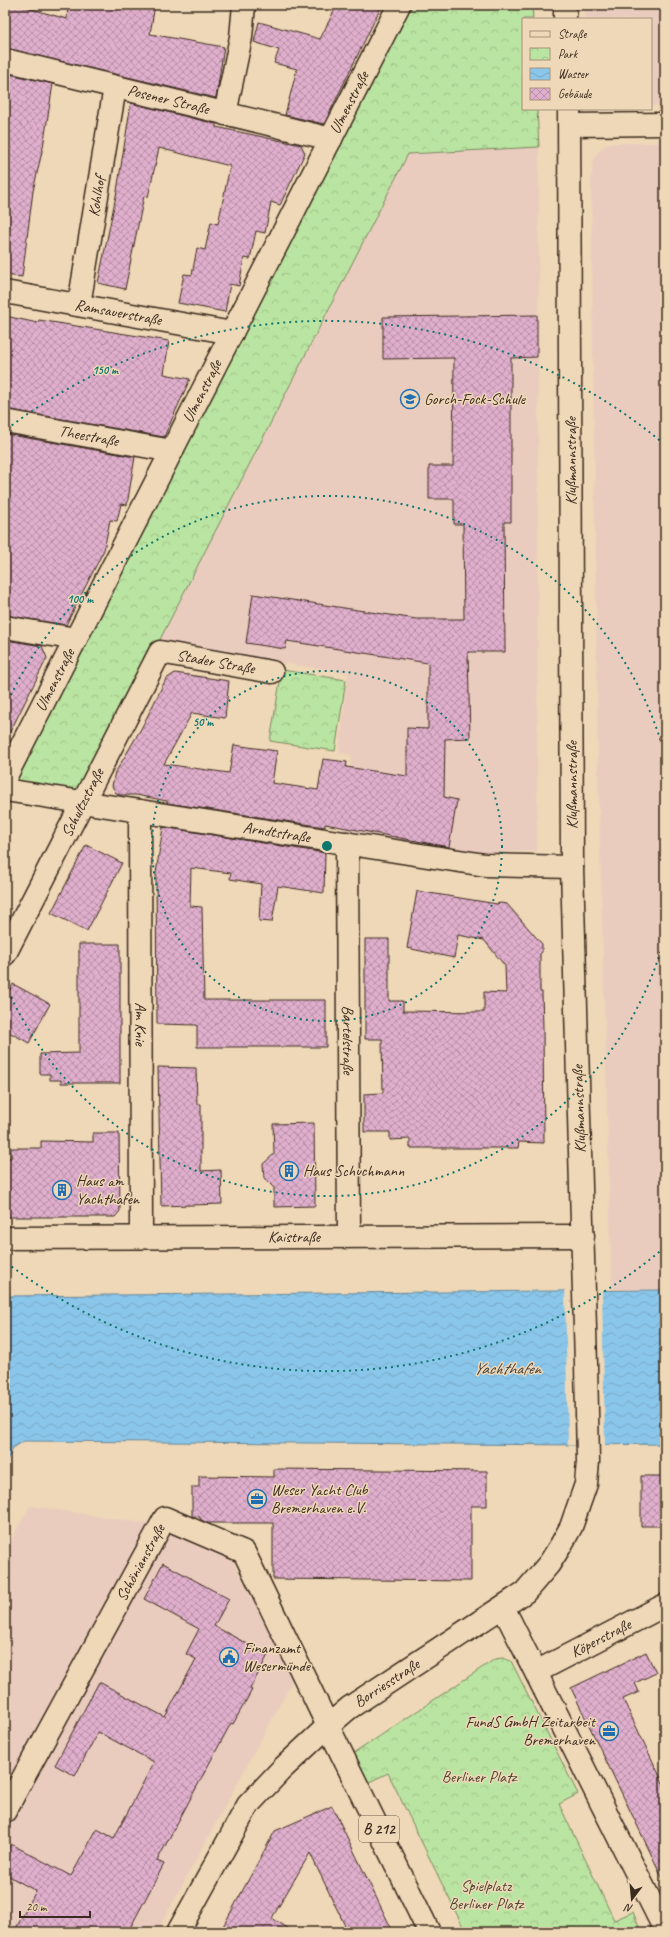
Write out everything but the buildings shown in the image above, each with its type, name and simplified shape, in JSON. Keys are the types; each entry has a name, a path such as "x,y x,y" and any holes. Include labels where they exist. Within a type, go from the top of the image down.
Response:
{"street":[{"path":"225,114 241,37 244,5"},
{"name":"Ulmenstraße","path":"5,778 399,5"},
{"path":"565,5 565,18"},
{"name":"Posener Straße","path":"5,60 330,139"},
{"name":"Kohlhof","path":"79,305 115,87"},
{"path":"569,117 665,124"},
{"name":"Klußmannstraße","path":"569,117 572,867 588,1446"},
{"name":"Ramsauerstraße","path":"5,292 232,333"},
{"name":"Theestraße","path":"5,421 172,451"},
{"path":"5,627 76,638"},
{"name":"Stader Straße","path":"160,652 272,672"},
{"name":"Schultzstraße","path":"5,954 160,652"},
{"name":"Arndtstraße","path":"5,790 486,865 572,867"},
{"name":"Am Knie","path":"140,811 141,1237"},
{"name":"Bartelstraße","path":"347,844 349,1236"},
{"name":"Kaistraße","path":"5,1238 583,1236"},
{"name":"Borriesstraße","path":"178,1932 248,1806 282,1769 349,1708 525,1592 549,1564 571,1527 586,1484 588,1446"},
{"name":"Schönianstraße","path":"5,1811 164,1518 244,1552 328,1726"},
{"name":"Köperstraße","path":"536,1672 665,1605"},
{"path":"503,1607 665,1930"},
{"name":"B 212","path":"328,1726 429,1932"}],"shaded area":[{"path":"584,5 665,5 665,105 652,106 652,18 585,18"},
{"path":"616,143 665,143 665,1290 612,1291 598,773 591,180 593,162 598,152 606,145"},
{"name":"Gorch-Fock-Schule","path":"539,147 537,851 471,854 342,832 352,755 339,753 348,673 157,644 408,153"},
{"path":"30,1506 145,1523 231,1557 293,1680 157,1932 5,1932 5,1551"}],"green space":[{"path":"412,5 532,5 533,18 522,18 522,110 537,110 539,147 408,154 81,794 9,784"},
{"path":"282,670 346,680 335,751 270,741"},
{"name":"Berliner Platz","path":"503,1658 511,1661 578,1794 559,1804 614,1920 633,1912 641,1932 464,1932 465,1931 388,1773 367,1783 353,1754 495,1659"}],"water":[{"name":"Yachthafen","path":"665,1290 665,1444 585,1445 24,1441 13,1448 5,1464 5,1296"}],"pier":[{"path":"565,1289 602,1289 605,1445 568,1445"}],"place":[{"name":"Gorch-Fock-Schule","path":"410,399"},
{"name":"Haus Schuchmann","path":"289,1171"},
{"name":"Haus am Yachthafen","path":"62,1190"},
{"name":"Weser Yacht Club Bremerhaven e.V.","path":"257,1499"},
{"name":"Finanzamt Wesermünde","path":"229,1657"},
{"name":"FundS GmbH Zeitarbeit Bremerhaven","path":"609,1731"}],"park label":[{"name":"Spielplatz Berliner Platz","path":"486,1895"}]}
